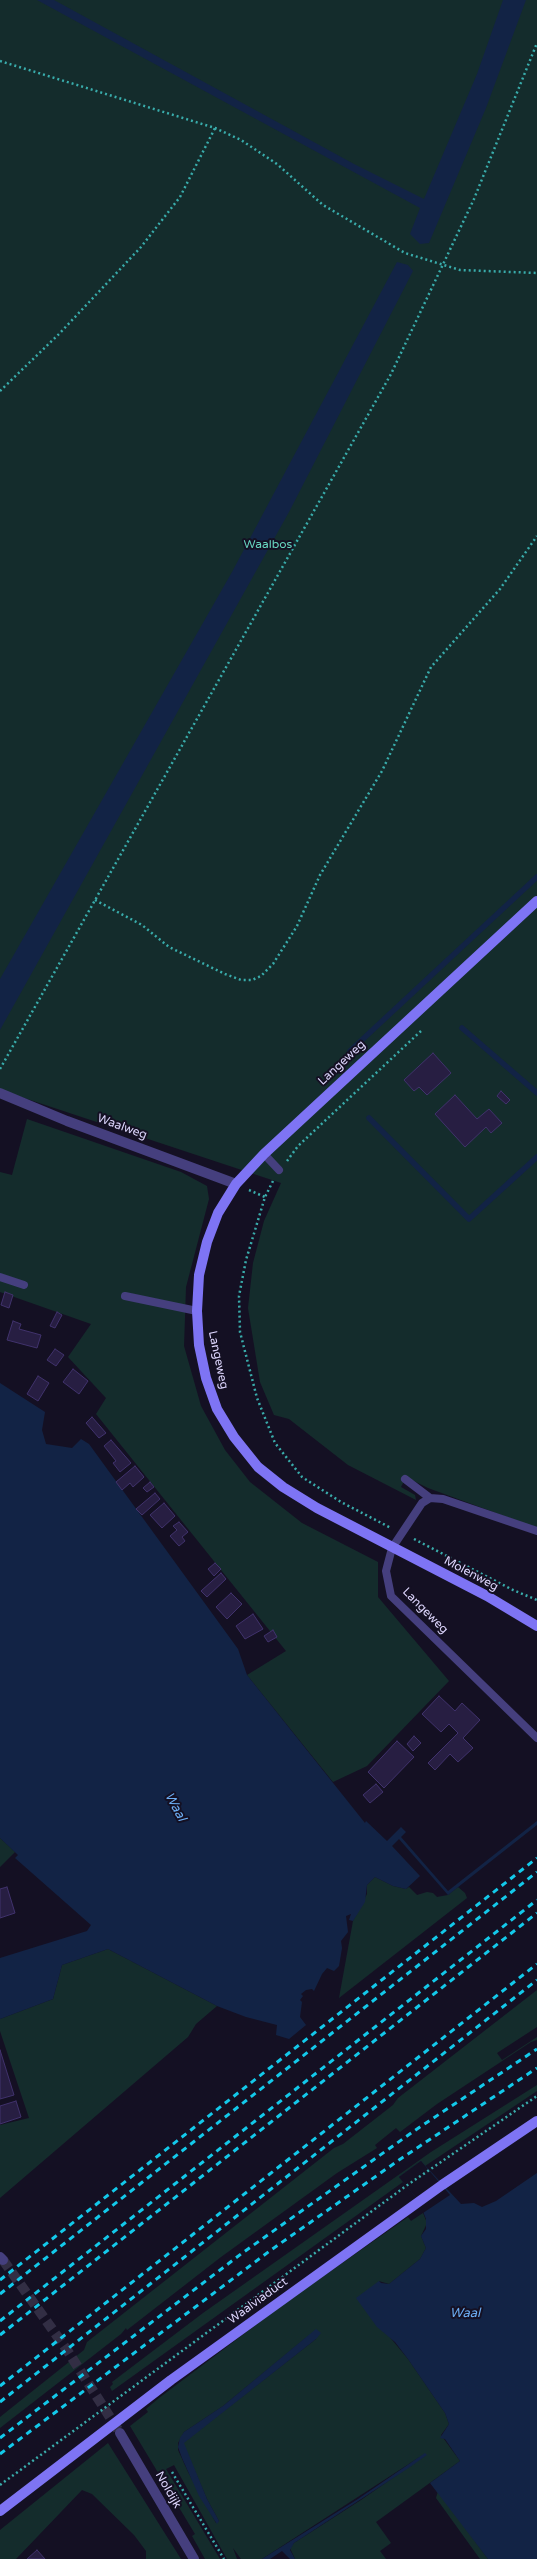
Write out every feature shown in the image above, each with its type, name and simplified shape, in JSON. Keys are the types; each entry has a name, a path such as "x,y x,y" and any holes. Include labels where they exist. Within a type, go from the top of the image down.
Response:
{"main road":[{"name":"Langeweg","path":"392,1548 317,1508 283,1487 258,1467 234,1437 217,1409 206,1378 199,1345 196,1311 199,1275 207,1242 218,1213 236,1184 264,1154 537,901"},
{"name":"Molenweg","path":"392,1548 487,1596 537,1626"},
{"name":"Waalviaduct","path":"0,2511 171,2380 419,2201 537,2121"}],"street":[{"name":"Waalweg","path":"0,1093 67,1121 236,1184"},
{"name":"Noldijk","path":"120,2433 194,2559"}],"lane":[{"path":"264,1154 279,1170"},
{"path":"0,1277 24,1285"},
{"path":"125,1296 196,1311"},
{"path":"405,1479 430,1498 443,1499 537,1531"},
{"path":"392,1548 422,1503 430,1498"},
{"name":"Langeweg","path":"392,1548 386,1571 391,1596 537,1738"}],"path":[{"path":"0,1069 390,374 443,266 510,112 537,43"},
{"path":"0,61 215,128 241,140 277,164 323,205 369,234 405,253 460,270 537,273"},
{"path":"0,391 59,334 142,247 180,197 215,128"},
{"path":"95,900 142,924 168,947 225,974 242,980 252,980 261,976 273,964 296,926 320,875 382,771 431,667 500,589 537,536"},
{"path":"402,1533 341,1502 302,1476 275,1444 257,1398 240,1332 240,1296 246,1260 265,1197 279,1170 298,1146 423,1028"},
{"name":"Molenweg","path":"402,1533 513,1590 537,1600"},
{"name":"Waalviaduct","path":"0,2485 406,2186 537,2096"},
{"path":"172,2472 224,2559"}],"green space":[{"name":"Waalbos","path":"0,0 537,0 537,1528 428,1488 406,1477 401,1487 415,1495 416,1500 348,1465 289,1419 274,1415 260,1382 248,1308 253,1263 264,1221 281,1183 0,1090"},
{"path":"27,1119 181,1172 207,1186 209,1199 186,1287 184,1346 201,1406 225,1450 250,1482 302,1523 378,1562 378,1597 449,1681 367,1766 333,1782 247,1675 286,1651 96,1414 106,1398 68,1357 91,1324 0,1292 0,1172 12,1175"},
{"path":"0,1838 15,1852 0,1867"},
{"path":"375,1877 393,1886 406,1889 409,1887 417,1895 427,1892 433,1893 437,1897 448,1895 458,1887 465,1893 467,1898 339,1998 353,1921 367,1894 367,1885"},
{"path":"108,1949 217,2006 196,2024 188,2037 0,2198 0,2125 29,2118 0,2031 0,2019 53,1999 62,1965"},
{"path":"537,1990 537,2027 497,2053 502,2060 537,2037 537,2040 531,2042 437,2104 400,2132 396,2128 375,2145 377,2148 337,2173 221,2257 127,2330 126,2328 121,2334 0,2428 0,2417 84,2350 87,2342 334,2148 343,2144 393,2105 398,2098"},
{"path":"537,2085 537,2091 425,2166 421,2161 399,2177 403,2182 112,2391 110,2387 113,2384 112,2382 203,2313 431,2152"},
{"path":"423,2213 427,2223 421,2236 426,2248 420,2259 389,2284 379,2281 388,2335 408,2359 445,2413 449,2424 441,2435 460,2461 376,2522 391,2543 380,2551 386,2559 295,2559 290,2548 294,2543 361,2500 426,2455 418,2458 262,2559 241,2559 233,2548 237,2559 227,2559 174,2465 166,2469 220,2559 205,2559 192,2536 195,2534 130,2426 148,2412 146,2409 159,2398 281,2306 408,2217 411,2221","holes":["308,2336 316,2339 183,2443 207,2499 219,2521 216,2523 188,2472 178,2450 178,2443 184,2432 223,2406"]},
{"path":"108,2443 181,2559 146,2559 146,2551 134,2535 92,2494 82,2490 16,2559 0,2559 0,2530"},
{"path":"438,2491 488,2559 480,2559 436,2498"}],"water":[{"path":"37,0 54,0 354,164 424,199 477,74 503,0 526,0 486,108 429,243 420,244 410,234 420,208"},
{"path":"397,262 408,265 413,271 289,512 0,1030 0,979 232,572"},
{"path":"0,1383 45,1412 42,1430 46,1444 72,1448 81,1439 89,1444 238,1649 247,1675 365,1823 366,1821 387,1841 401,1827 406,1832 401,1837 448,1891 537,1821 537,1825 448,1895 399,1839 392,1846 420,1876 406,1889 393,1886 375,1877 367,1885 365,1902 353,1921 349,1920 351,1914 346,1916 348,1932 341,1941 342,1948 339,1966 334,1971 327,1968 322,1974 314,1991 312,1989 306,1990 301,1994 303,1996 300,2000 302,2002 300,2017 306,2025 289,2039 276,2035 277,2025 246,2017 217,2006 108,1949 62,1965 53,1999 0,2019 0,1958 87,1931 91,1925 15,1858 18,1855 0,1838"},
{"name":"Waal","path":"421,2161 461,2204 474,2203 482,2207 496,2201 537,2173 537,2559 488,2559 430,2483 460,2461 445,2439 440,2438 449,2424 445,2413 395,2342 377,2327 356,2298 379,2281 381,2283 389,2284 420,2259 426,2248 421,2236 426,2229 426,2219 419,2201 399,2177"},
{"path":"316,2329 321,2333 316,2339 184,2443 207,2499 219,2521 217,2524 199,2496 182,2458 178,2447 180,2438 184,2432 223,2406"},
{"path":"425,2453 427,2455 407,2469 294,2543 290,2550 295,2559 290,2559 282,2551 270,2559 262,2559 358,2499"}],"pier":[{"path":"421,2161 450,2195 423,2213 419,2201 399,2177"}],"building":[{"path":"433,1053 451,1073 427,1095 419,1087 414,1091 404,1080"},
{"path":"501,1091 510,1100 506,1104 497,1096"},
{"path":"455,1095 477,1119 489,1109 502,1123 491,1133 486,1127 465,1147 435,1114"},
{"path":"5,1292 13,1295 9,1308 1,1305"},
{"path":"57,1312 62,1315 55,1328 50,1326"},
{"path":"13,1321 21,1324 19,1329 41,1335 37,1348 7,1340"},
{"path":"55,1349 64,1355 56,1366 47,1360"},
{"path":"73,1369 88,1381 79,1394 63,1382"},
{"path":"38,1376 49,1383 38,1401 27,1394"},
{"path":"92,1417 106,1433 99,1438 86,1423"},
{"path":"111,1440 131,1463 120,1472 113,1463 116,1461 104,1446"},
{"path":"135,1466 144,1477 133,1487 130,1483 122,1490 116,1482"},
{"path":"150,1482 154,1487 147,1492 143,1488"},
{"path":"155,1493 160,1499 142,1515 136,1509"},
{"path":"164,1503 175,1516 162,1528 150,1515"},
{"path":"179,1522 188,1532 182,1537 185,1541 179,1546 170,1536 177,1530 173,1526"},
{"path":"215,1563 221,1569 214,1576 208,1569"},
{"path":"221,1573 226,1579 207,1597 201,1591"},
{"path":"231,1593 242,1604 227,1619 216,1607"},
{"path":"253,1614 263,1629 245,1639 236,1626"},
{"path":"273,1630 277,1637 268,1642 264,1636"},
{"path":"439,1696 455,1711 462,1703 480,1720 463,1738 473,1748 458,1762 450,1754 435,1770 428,1763 458,1733 449,1724 441,1732 422,1714"},
{"path":"414,1736 421,1743 413,1751 407,1744"},
{"path":"397,1741 414,1757 384,1788 368,1772"},
{"path":"376,1784 383,1792 370,1803 363,1795"},
{"path":"7,1887 15,1913 0,1918 0,1889"},
{"path":"0,2050 14,2095 0,2099"},
{"path":"16,2101 21,2117 0,2124 0,2106"},
{"path":"37,2550 45,2559 27,2559"}],"waterway":[{"path":"350,1051 537,877"},
{"path":"462,1028 537,1093"},
{"path":"369,1118 469,1219 537,1157"}],"tunnel":[{"path":"3,2260 67,2350 120,2433"}],"railway":[{"path":"0,2280 537,1858"},
{"path":"0,2294 537,1872"},
{"path":"0,2321 537,1900"},
{"path":"0,2335 537,1913"},
{"path":"0,2386 537,1964"},
{"path":"0,2402 537,1980"},
{"path":"0,2438 241,2254 414,2131 537,2049"},
{"path":"0,2454 271,2250 399,2160 537,2068"}]}
